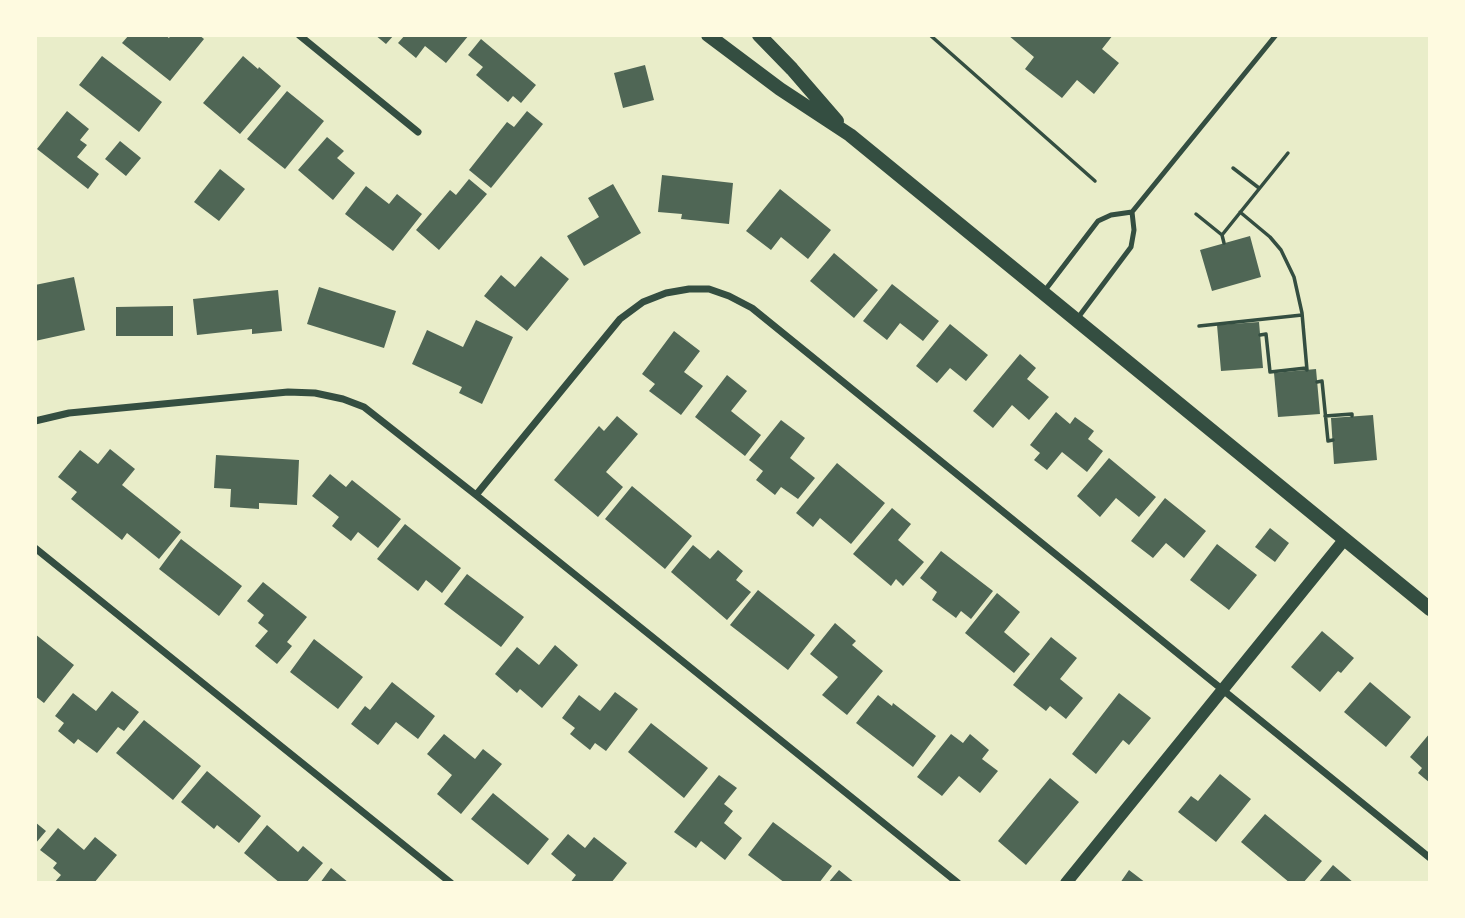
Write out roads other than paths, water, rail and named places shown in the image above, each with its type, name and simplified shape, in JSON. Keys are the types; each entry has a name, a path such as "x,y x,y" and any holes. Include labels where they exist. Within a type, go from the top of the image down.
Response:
{"main road":[{"path":"708,35 780,89 849,135 1430,610"},
{"path":"759,35 849,135"}],"street":[{"path":"299,35 418,132"},
{"path":"476,495 620,319 643,302 666,293 709,289 729,296 752,308 1430,858"},
{"path":"35,421 69,413 288,392 315,393 364,407 958,883"},
{"path":"1066,883 1344,540"},
{"path":"35,548 451,883"}],"lane":[{"path":"1042,293 1098,221 1111,215 1132,212 1276,35"},
{"path":"1076,320 1131,247 1134,230 1132,212"}]}
